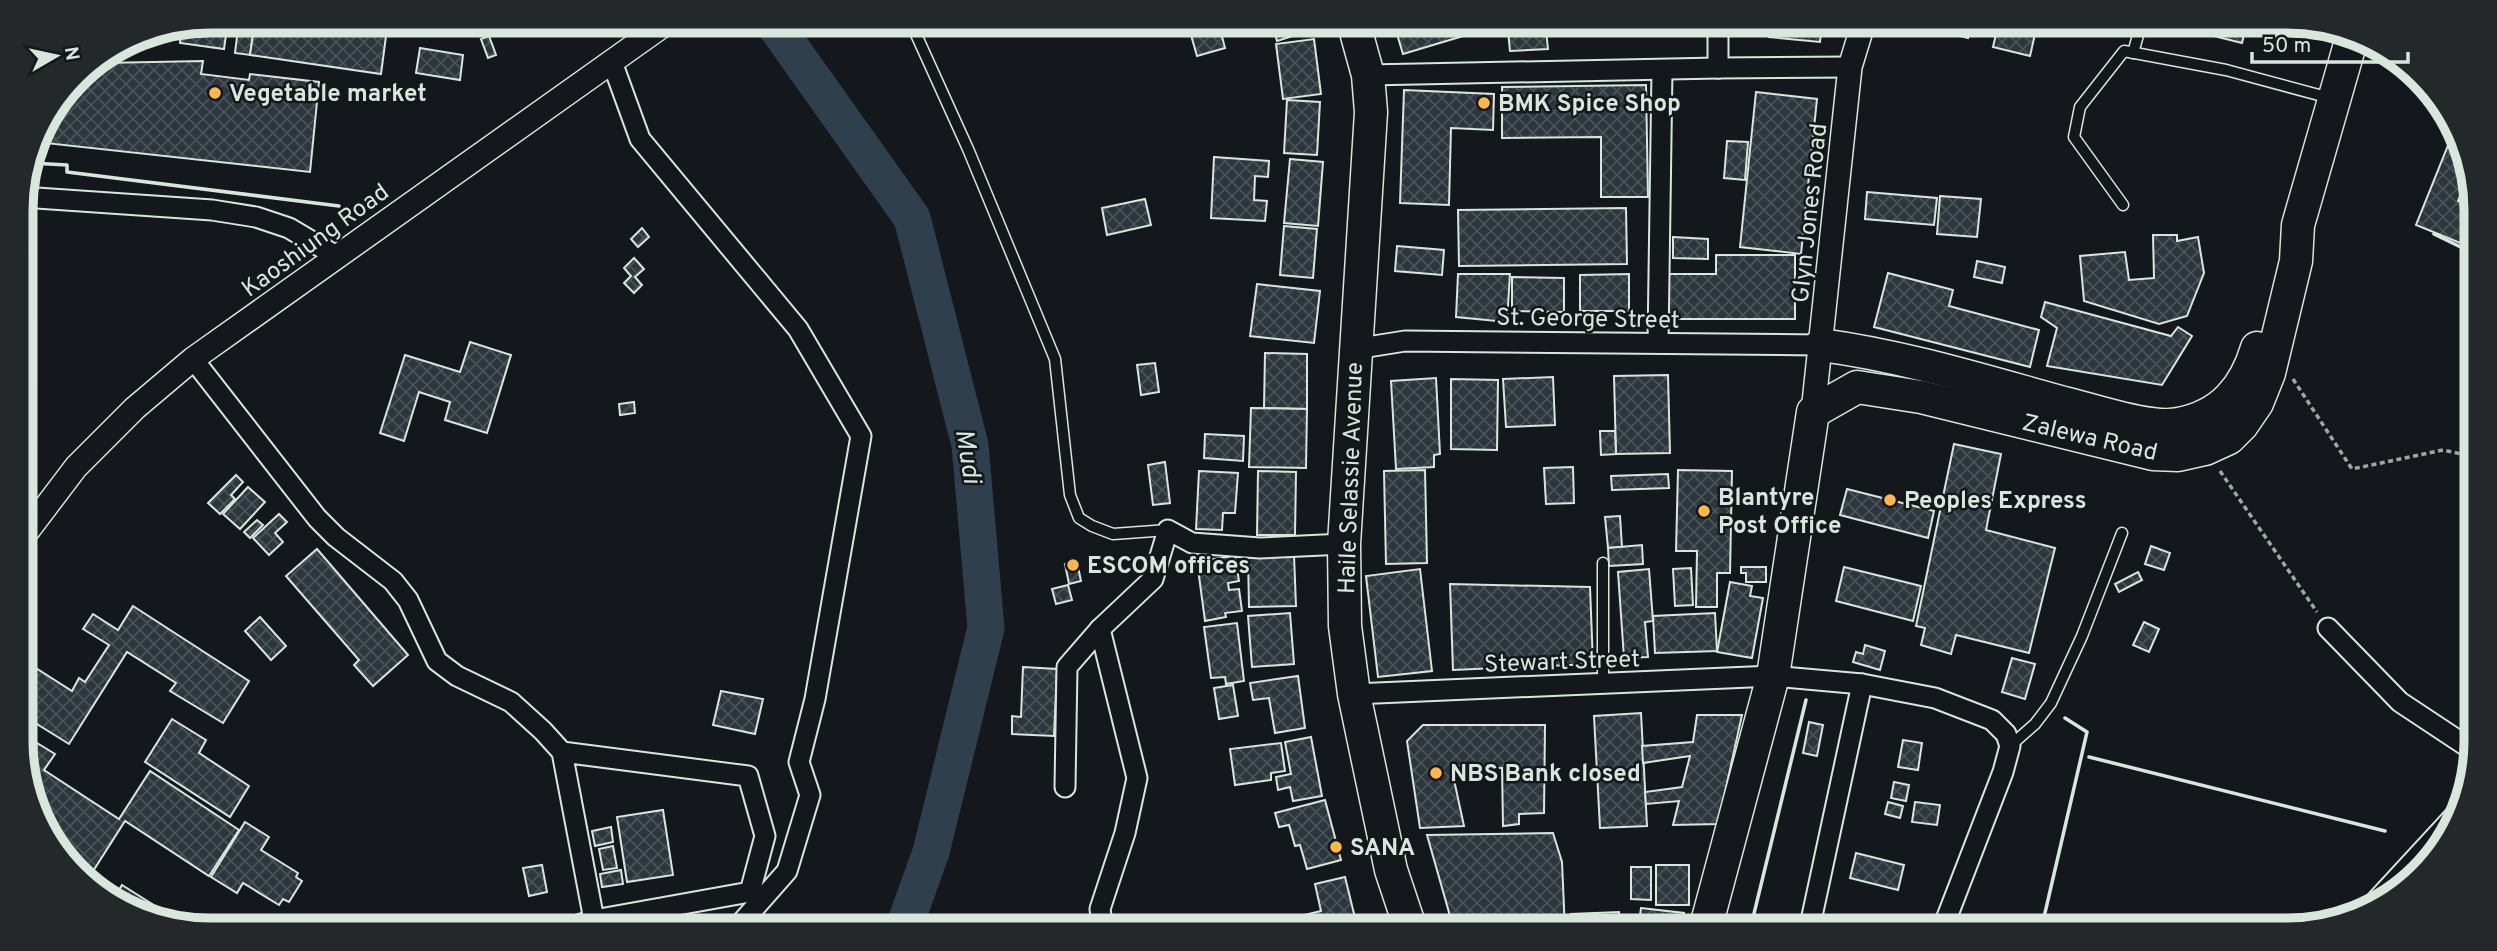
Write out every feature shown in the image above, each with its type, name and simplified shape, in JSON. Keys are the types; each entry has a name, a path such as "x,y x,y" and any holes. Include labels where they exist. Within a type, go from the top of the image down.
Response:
{"highway":[{"name":"Haile Selassie Avenue","path":"1356,33 1368,75 1371,112 1344,544 1345,626 1354,694 1391,870 1407,917"},
{"name":"Zalewa Road","path":"1813,412 1857,387 1921,397 2153,454 2178,456 2205,449 2229,438 2257,403 2269,373 2296,261 2298,225 2350,45"},
{"name":"Zalewa Road","path":"1821,345 1875,352 2122,418 2175,425 2198,420 2217,411 2245,380 2262,333 2281,256 2298,225"},
{"path":"1707,917 1773,676 1813,412"}],"street":[{"name":"Kaoshiung Road","path":"33,523 76,467 135,408 193,359 652,33"},
{"path":"1718,33 1718,68"},
{"name":"Glyn Jones Road","path":"1813,412 1850,68 1860,33"},
{"path":"612,62 640,139 798,329 862,436 815,699 799,762 810,795 787,871 746,918"},
{"path":"1368,75 1850,68"},
{"path":"1658,343 1662,70"},
{"path":"34,198 212,210 256,217 289,228 336,256"},
{"name":"St. George Street","path":"1355,349 1405,341 1821,345"},
{"path":"193,359 317,518 336,537 393,581 408,600 437,661 457,676 511,702 562,752 594,918"},
{"path":"1065,787 1067,667 1100,629 1153,579 1168,530 1192,543 1260,548 1344,544"},
{"path":"2328,628 2400,702 2464,744"},
{"path":"1100,629 1137,778 1125,833 1100,909 1101,918"},
{"name":"Stewart Street","path":"1354,694 1773,676 1862,684 1935,698 1992,720 2006,734 2010,746"},
{"path":"1812,917 1862,684"},
{"path":"1947,917 2003,772 2010,746"},
{"path":"562,752 748,776 765,836 750,892 606,918"},
{"path":"2394,882 2435,837"}],"lane":[{"path":"915,33 968,149 1055,359 1070,495 1079,518 1113,534 1168,530"},
{"path":"2133,53 2139,33"},
{"path":"2123,205 2074,138 2080,107 2124,51 2226,70 2333,99"},
{"path":"2010,746 2035,724 2051,703 2082,636 2123,533"},
{"path":"1602,563 1603,684"}],"path":[{"path":"2275,351 2352,468 2443,450 2464,455"},
{"path":"2205,449 2328,628"}],"building":[{"path":"226,33 224,49 180,43 181,36"},
{"path":"238,33 253,33 250,55 235,53"},
{"path":"253,33 386,33 381,74 250,55"},
{"path":"1190,33 1221,33 1225,48 1197,56"},
{"path":"1275,33 1302,33 1277,41"},
{"path":"1397,33 1462,33 1463,36 1403,54"},
{"path":"1508,33 1546,33 1548,49 1510,51"},
{"path":"1770,33 1821,33 1820,42 1769,37"},
{"path":"1949,33 1969,33 1968,38"},
{"path":"1996,33 2035,33 2030,56 1993,47"},
{"path":"2202,33 2244,33 2242,43"},
{"path":"489,36 496,55 488,58 481,39"},
{"path":"1314,39 1321,94 1283,99 1276,44"},
{"path":"420,48 463,55 460,80 416,73"},
{"path":"203,61 201,74 249,80 250,74 319,82 310,172 47,143 70,102 80,91 91,91 91,80 112,63"},
{"path":"1646,85 1648,197 1601,197 1601,137 1502,138 1502,87"},
{"path":"1404,90 1494,94 1493,130 1451,128 1449,205 1400,203"},
{"path":"1756,92 1817,99 1801,254 1740,247"},
{"path":"1287,100 1320,102 1317,155 1284,153"},
{"path":"1727,141 1748,142 1745,180 1724,178"},
{"path":"2450,141 2458,164 2462,187 2458,201 2463,203 2464,245 2416,225"},
{"path":"1214,157 1269,161 1268,177 1255,176 1254,200 1267,201 1265,221 1211,218"},
{"path":"1290,159 1323,162 1318,226 1284,223"},
{"path":"1867,192 1937,198 1934,225 1865,219"},
{"path":"1940,196 1981,199 1977,237 1937,234"},
{"path":"1145,199 1151,225 1107,235 1102,208"},
{"path":"1626,208 1627,264 1459,266 1458,210"},
{"path":"1284,226 1317,229 1313,278 1280,275"},
{"path":"642,228 649,237 638,247 631,239"},
{"path":"2153,235 2177,235 2177,241 2198,237 2204,273 2187,316 2159,324 2084,301 2080,256 2125,252 2129,280 2154,278"},
{"path":"1673,237 1708,239 1708,259 1673,258"},
{"path":"1397,246 1444,250 1442,275 1395,271"},
{"path":"1716,255 1795,255 1795,319 1666,319 1666,274 1716,274"},
{"path":"634,258 644,269 635,277 642,285 634,293 624,283 631,276 624,268"},
{"path":"1977,261 2005,267 2002,283 1974,277"},
{"path":"1888,273 1953,290 1949,306 2039,330 2030,367 1874,327"},
{"path":"1458,274 1510,274 1507,322 1456,317"},
{"path":"1629,274 1629,311 1580,311 1580,275"},
{"path":"1512,277 1564,278 1564,312 1512,311"},
{"path":"1257,284 1320,291 1314,343 1250,336"},
{"path":"2045,302 2171,336 2178,327 2192,336 2162,385 2047,366 2057,328 2041,317"},
{"path":"470,342 511,355 487,433 445,420 450,402 419,392 404,441 380,433 405,355 460,372"},
{"path":"1265,353 1307,354 1307,409 1264,408"},
{"path":"1155,363 1159,392 1141,395 1137,365"},
{"path":"1668,375 1670,453 1616,454 1614,376"},
{"path":"1553,377 1555,425 1506,427 1503,379"},
{"path":"1436,378 1440,454 1434,455 1434,467 1396,469 1391,381"},
{"path":"1451,379 1498,380 1497,450 1451,449"},
{"path":"634,402 635,413 620,415 619,404"},
{"path":"1251,408 1307,409 1306,468 1249,467"},
{"path":"1600,431 1615,431 1616,454 1601,455"},
{"path":"1205,434 1244,436 1243,461 1204,458"},
{"path":"1954,444 2001,454 1986,530 2055,548 2029,653 1956,635 1951,654 1921,645 1925,628 1916,626"},
{"path":"1165,462 1170,503 1153,505 1148,465"},
{"path":"1573,467 1574,503 1546,504 1544,468"},
{"path":"1425,470 1427,563 1386,564 1384,471"},
{"name":"Blantyre Post Office","path":"1678,470 1732,471 1730,573 1717,573 1717,607 1696,607 1697,551 1676,551"},
{"path":"1199,471 1238,473 1235,513 1223,513 1222,530 1196,529"},
{"path":"1258,471 1296,472 1295,535 1257,535"},
{"path":"1668,474 1669,488 1612,490 1611,476"},
{"path":"236,475 243,482 231,495 235,499 220,514 208,503"},
{"path":"248,487 265,502 240,529 223,514"},
{"path":"1847,489 1934,511 1928,538 1840,515"},
{"path":"279,514 287,522 275,533 283,542 269,555 253,538"},
{"path":"1620,516 1622,547 1608,548 1605,517"},
{"path":"257,520 263,525 250,538 244,532"},
{"path":"1642,545 1643,564 1609,566 1608,548"},
{"path":"2151,546 2170,553 2164,570 2145,564"},
{"path":"317,549 408,655 373,686 354,665 359,660 286,576"},
{"path":"1294,555 1296,606 1249,607 1248,557"},
{"path":"1235,556 1239,581 1228,583 1229,590 1239,589 1242,611 1225,613 1226,617 1205,621 1197,561"},
{"path":"1077,562 1081,581 1069,584 1065,564"},
{"path":"1741,567 1766,567 1766,582 1746,582 1746,573 1741,573"},
{"path":"1844,567 1921,586 1913,621 1836,601"},
{"path":"1691,568 1693,605 1675,606 1673,569"},
{"path":"1420,569 1432,671 1378,677 1366,576"},
{"path":"1649,569 1653,621 1645,622 1648,657 1624,658 1618,572"},
{"path":"2138,572 2142,580 2119,592 2115,584"},
{"path":"1730,582 1752,586 1750,596 1763,598 1752,658 1717,652"},
{"path":"1450,584 1590,587 1593,664 1453,670"},
{"path":"1068,585 1072,600 1056,604 1052,589"},
{"path":"133,606 249,681 223,723 170,691 176,683 127,652 69,744 33,722 33,666 72,691 79,678 85,682 109,645 83,629 93,614 118,630"},
{"path":"1290,613 1294,664 1252,667 1248,616"},
{"path":"1715,613 1717,651 1655,653 1653,616"},
{"path":"260,617 286,646 271,660 245,631"},
{"path":"2144,622 2159,629 2149,652 2133,645"},
{"path":"1237,623 1244,681 1226,684 1225,677 1211,678 1204,627"},
{"path":"1865,645 1885,651 1880,670 1853,662 1856,652 1863,654"},
{"path":"2012,658 2035,664 2025,699 2002,692"},
{"path":"1023,667 1057,669 1054,736 1012,734 1012,716 1021,717"},
{"path":"1298,676 1305,728 1275,733 1269,698 1253,700 1250,683"},
{"path":"1233,685 1238,716 1219,719 1214,688"},
{"path":"721,691 763,699 755,734 713,725"},
{"path":"1641,713 1647,826 1600,828 1594,716"},
{"path":"1697,715 1742,715 1718,824 1673,825 1679,801 1646,804 1645,792 1682,787 1690,756 1643,763 1642,746 1693,742"},
{"path":"172,719 206,740 199,753 249,786 230,817 145,762"},
{"path":"1809,722 1823,725 1817,756 1803,753"},
{"path":"1423,725 1545,725 1544,813 1519,814 1519,824 1503,826 1502,768 1451,766 1464,826 1420,828 1407,741"},
{"path":"1311,737 1322,796 1293,801 1290,787 1278,790 1276,777 1291,774 1285,742"},
{"path":"1903,740 1922,743 1918,770 1898,767"},
{"path":"33,741 55,754 44,770 119,819 150,771 239,830 209,876 125,821 92,872 63,839 51,819 37,775"},
{"path":"1281,743 1285,771 1271,773 1271,780 1235,785 1230,749"},
{"path":"1894,782 1909,785 1906,801 1891,798"},
{"path":"1325,800 1341,860 1307,869 1300,845 1295,846 1289,825 1279,827 1275,813"},
{"path":"1888,802 1903,806 1900,818 1885,814"},
{"path":"1915,802 1940,805 1937,825 1912,822"},
{"path":"663,810 673,875 627,882 617,817"},
{"path":"245,822 269,837 261,850 298,873 296,877 302,881 289,902 283,899 279,905 243,883 237,893 211,877"},
{"path":"611,827 613,842 595,846 592,831"},
{"path":"1553,833 1562,862 1564,917 1450,917 1427,835"},
{"path":"613,846 617,868 603,870 599,849"},
{"path":"1856,853 1904,865 1898,890 1850,878"},
{"path":"542,865 547,892 529,896 523,868"},
{"path":"1656,865 1689,865 1689,905 1656,905"},
{"path":"1631,867 1651,867 1651,900 1631,899"},
{"path":"621,870 623,884 602,887 600,874"},
{"path":"1345,877 1355,917 1294,917 1321,911 1315,884"},
{"path":"122,885 162,910 132,900 118,892"},
{"path":"1641,908 1684,913 1683,917 1640,917"},
{"path":"1619,912 1619,917 1571,917 1571,914"}],"waterway":[{"name":"Mudi","path":"781,33 912,218 970,445 986,628 931,852 907,918"}],"wall":[{"path":"39,163 67,165 67,172 339,206"},
{"path":"2434,234 2464,249"},
{"path":"1753,917 1806,700"},
{"path":"2044,917 2087,732 2065,718"},
{"path":"2089,757 2385,831"}],"place":[{"name":"Vegetable market","path":"215,93"},
{"name":"BMK Spice Shop","path":"1484,103"},
{"name":"Peoples Express","path":"1890,500"},
{"name":"Blantyre Post Office","path":"1704,511"},
{"name":"ESCOM offices","path":"1073,565"},
{"name":"NBS Bank closed","path":"1436,773"},
{"name":"SANA","path":"1336,847"}]}
